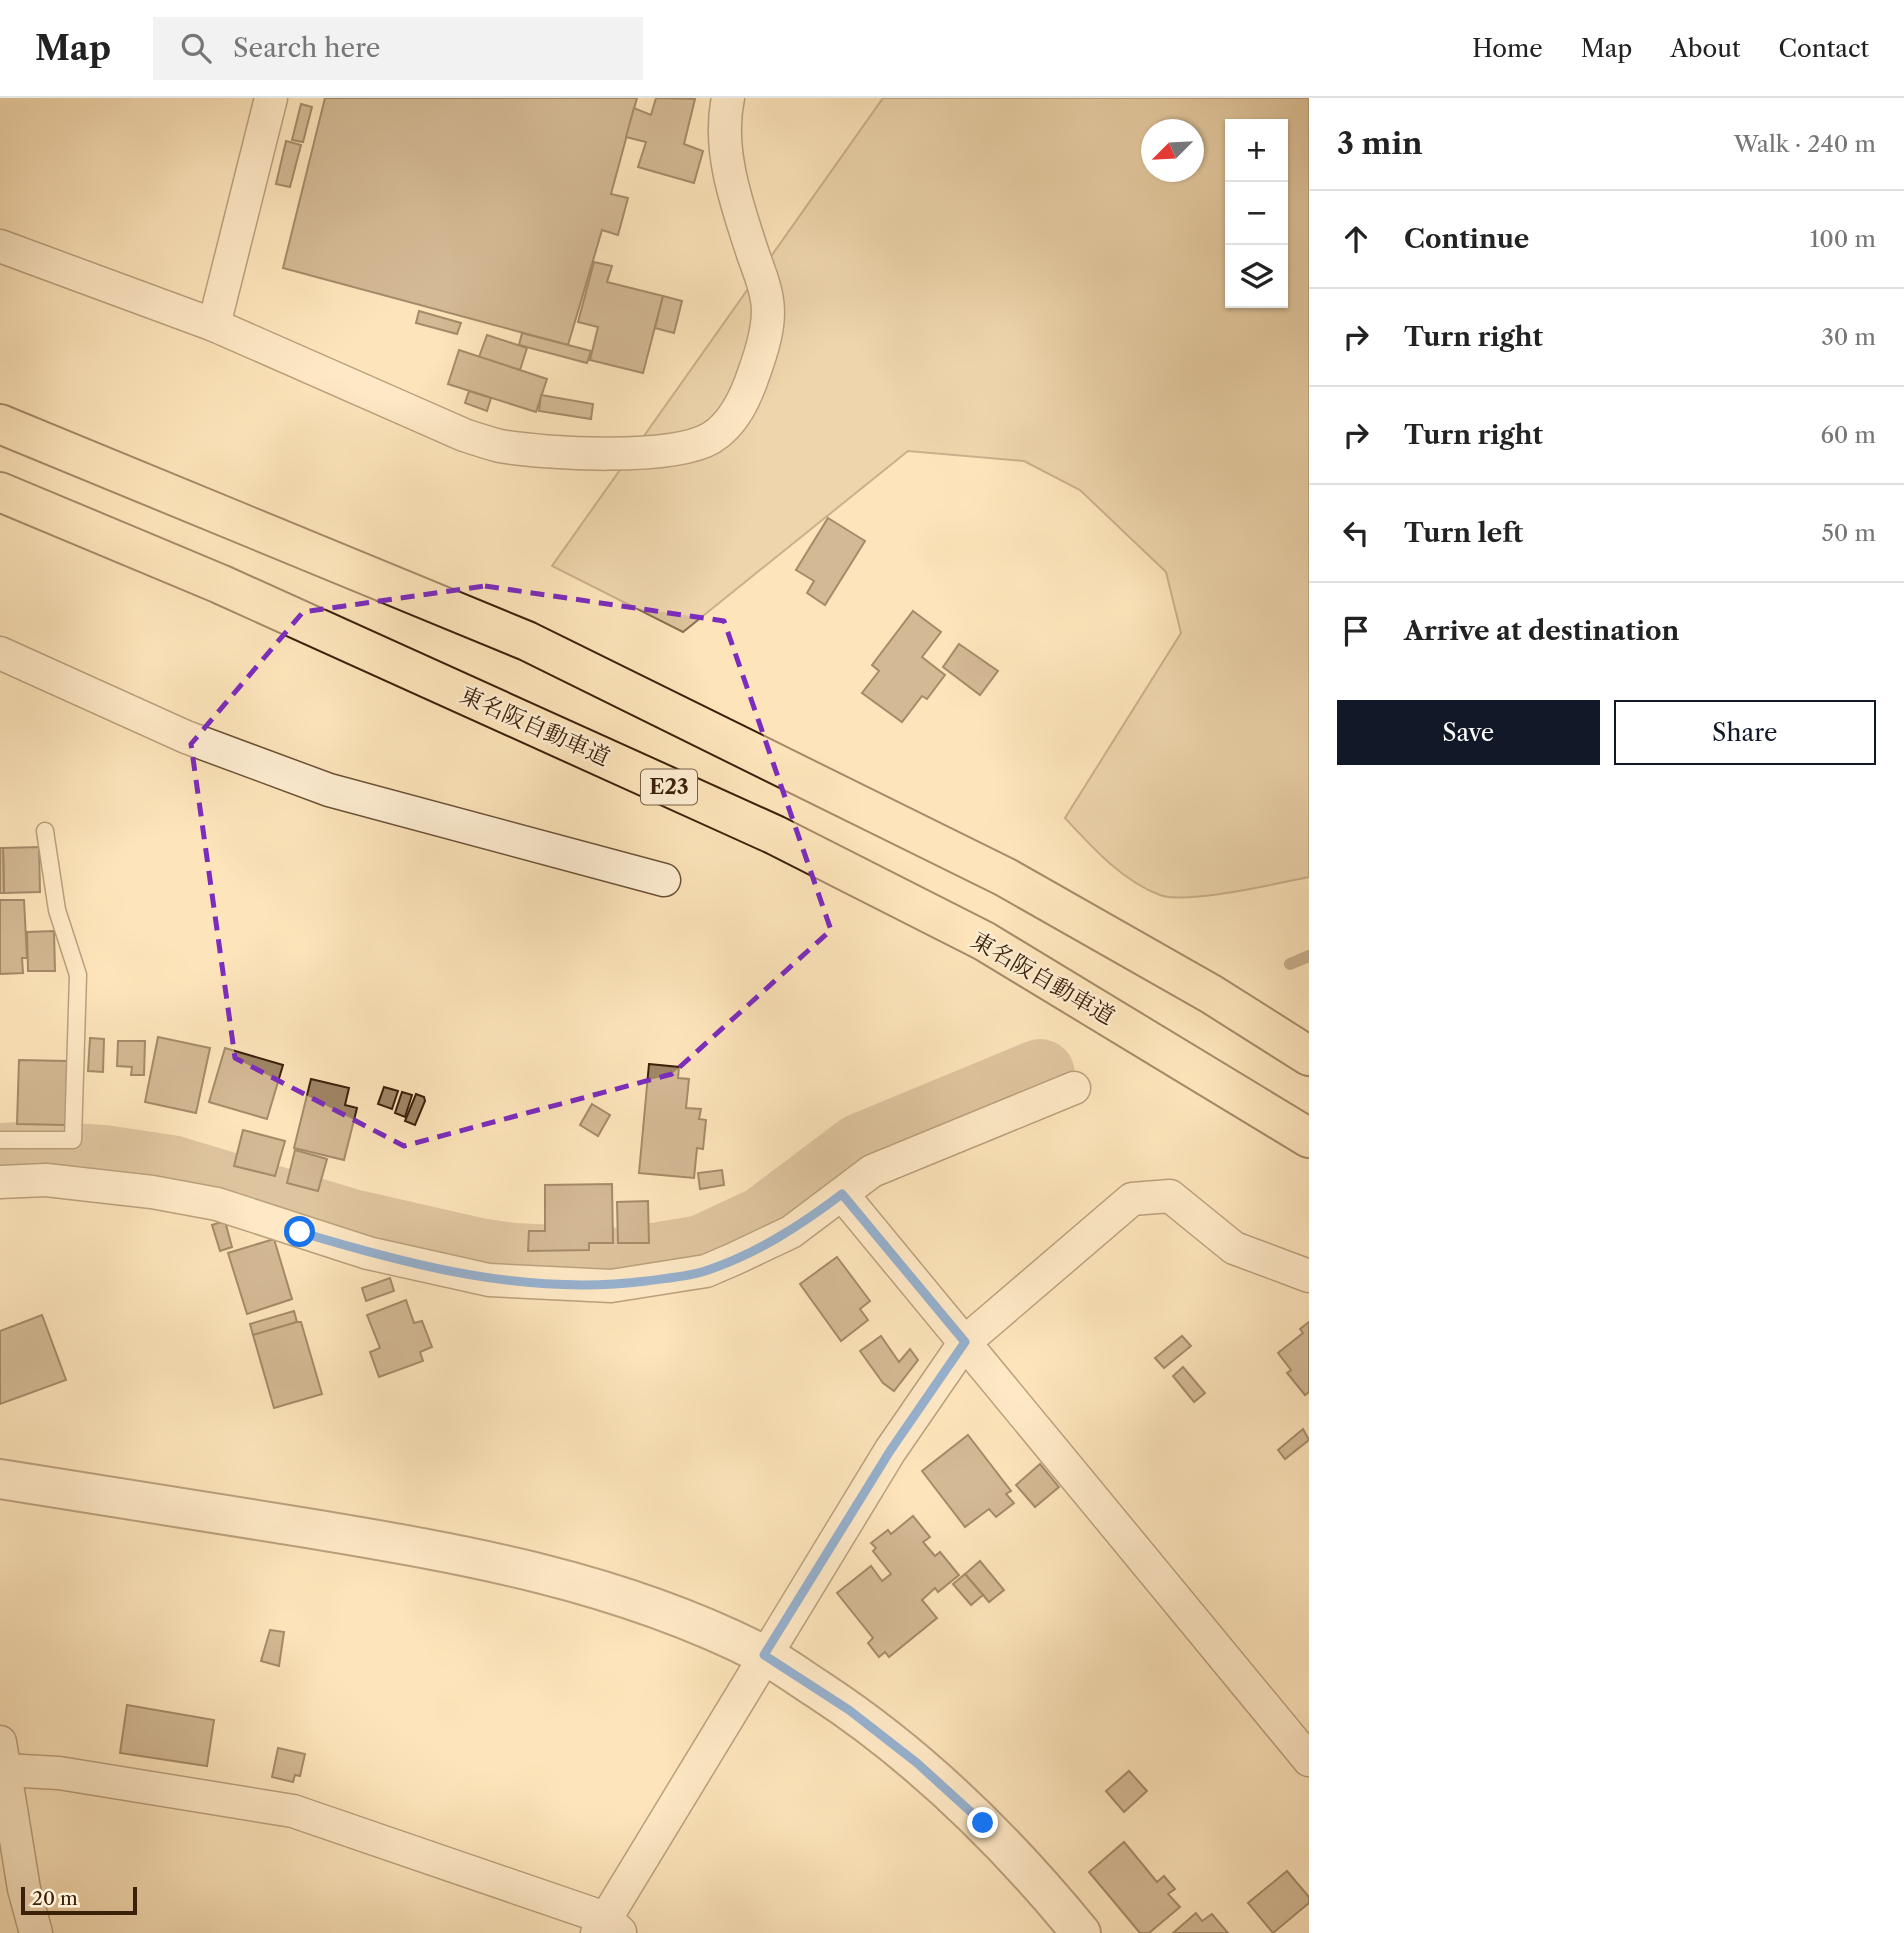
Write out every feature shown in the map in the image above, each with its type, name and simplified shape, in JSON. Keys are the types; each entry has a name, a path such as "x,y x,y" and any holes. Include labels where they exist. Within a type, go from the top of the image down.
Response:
{"highway":[{"path":"0,424 527,641 1005,877 1211,994 1309,1056"},
{"name":"東名阪自動車道","path":"0,492 220,584 775,835 984,941 1309,1138"}],"street":[{"path":"214,324 271,98"},
{"path":"0,246 214,324 464,435 501,446 646,452 682,449 723,429 746,396 761,351 767,319 768,303 764,285 731,181 724,124 727,98"},
{"path":"0,653 186,737 329,790 664,880"},
{"path":"0,1182 46,1180 152,1192 217,1204 369,1253 489,1280 611,1286 706,1271 791,1232 872,1171 915,1151 1074,1088"},
{"path":"842,1194 1303,1739"},
{"path":"36,1933 24,1889 2,1756 59,1773 292,1811 608,1928 764,1655 890,1451 965,1342 1132,1199 1170,1196 1234,1248 1309,1276"},
{"path":"0,1479 507,1563 655,1606 764,1655 849,1710 917,1763 1027,1867 1081,1933"}],"lane":[{"path":"0,1140 73,1140 78,975 57,910 45,831"}],"highlighted area":[{"path":"485,586 724,621 831,930 672,1074 404,1146 235,1058 191,744 303,612"}],"shaded area":[{"path":"883,98 1309,98 1309,877 1211,895 1160,895 1120,872 1065,818 1181,633 1166,572 1080,490 1024,461 908,451 683,632 552,566"}],"building":[{"path":"325,98 637,98 611,194 628,198 618,235 602,230 568,345 283,268"},
{"path":"656,98 695,99 684,144 703,151 694,183 638,167 646,142 626,137 634,108 651,115"},
{"path":"301,104 312,107 303,142 292,140"},
{"path":"286,141 301,145 290,187 276,184"},
{"path":"594,262 612,266 607,282 663,296 643,373 590,360 598,327 578,322"},
{"path":"663,296 682,301 674,333 655,328"},
{"path":"419,311 461,323 457,334 416,323"},
{"path":"522,333 591,351 587,363 519,345"},
{"path":"487,335 527,348 520,370 479,357"},
{"path":"459,350 547,379 536,412 448,384"},
{"path":"469,391 491,398 487,411 465,403"},
{"path":"541,395 593,404 591,419 539,411"},
{"path":"828,518 865,541 825,605 807,593 814,581 796,570"},
{"path":"913,611 941,632 922,657 945,675 927,699 922,696 902,722 862,693 879,671 872,665"},
{"path":"959,644 998,671 980,695 943,667"},
{"path":"39,847 40,892 4,893 3,848"},
{"path":"0,848 3,848 4,893 0,893"},
{"path":"0,900 24,900 27,958 22,958 23,973 0,974"},
{"path":"54,931 55,971 28,971 27,932"},
{"path":"158,1037 210,1048 196,1113 145,1102"},
{"path":"90,1038 104,1039 103,1072 88,1071"},
{"path":"118,1041 145,1041 144,1075 131,1075 132,1067 117,1066"},
{"path":"225,1048 283,1065 267,1119 209,1102"},
{"path":"19,1060 67,1061 66,1125 17,1124"},
{"path":"649,1064 679,1067 678,1078 689,1079 686,1108 701,1109 699,1119 706,1120 703,1149 697,1148 694,1178 639,1173"},
{"path":"311,1079 349,1088 345,1105 357,1108 344,1160 294,1148"},
{"path":"384,1087 398,1091 392,1109 378,1104"},
{"path":"402,1092 412,1095 405,1117 395,1113"},
{"path":"416,1094 424,1097 425,1101 415,1125 405,1121"},
{"path":"592,1104 610,1115 598,1136 580,1125"},
{"path":"243,1130 285,1141 275,1176 234,1166"},
{"path":"295,1150 327,1159 318,1191 287,1183"},
{"path":"722,1170 724,1185 700,1189 698,1173"},
{"path":"612,1184 613,1243 589,1243 589,1250 528,1251 529,1231 545,1231 545,1185"},
{"path":"648,1201 649,1243 618,1243 617,1202"},
{"path":"225,1221 232,1247 220,1251 212,1225"},
{"path":"274,1239 292,1299 247,1314 228,1253"},
{"path":"837,1257 870,1301 860,1309 868,1320 841,1341 800,1284"},
{"path":"390,1278 394,1291 366,1301 362,1288"},
{"path":"406,1300 414,1323 422,1321 432,1347 420,1352 423,1361 379,1377 370,1352 380,1348 367,1315"},
{"path":"294,1311 297,1322 253,1335 250,1324"},
{"path":"42,1315 66,1380 0,1404 0,1331"},
{"path":"301,1322 322,1394 274,1408 253,1335"},
{"path":"1309,1322 1309,1392 1305,1395 1287,1373 1291,1370 1278,1353 1303,1333 1300,1329"},
{"path":"881,1336 899,1362 910,1349 918,1360 894,1391 883,1383 860,1351"},
{"path":"1182,1336 1191,1346 1164,1368 1155,1358"},
{"path":"1183,1367 1205,1393 1194,1402 1173,1376"},
{"path":"1303,1429 1309,1440 1285,1459 1278,1450"},
{"path":"968,1435 1011,1491 1006,1494 1014,1503 996,1517 989,1509 965,1527 922,1471"},
{"path":"1040,1464 1059,1487 1035,1507 1016,1485"},
{"path":"913,1516 930,1537 923,1542 935,1556 940,1552 959,1575 938,1592 935,1588 922,1600 937,1618 889,1657 885,1652 879,1657 868,1643 873,1638 837,1593 871,1566 882,1581 891,1574 873,1551 876,1548 871,1543 888,1530 891,1534"},
{"path":"980,1561 1004,1590 989,1602 965,1574"},
{"path":"965,1574 983,1595 971,1605 953,1584"},
{"path":"270,1630 284,1632 279,1666 261,1661"},
{"path":"127,1705 214,1720 207,1766 120,1753"},
{"path":"278,1748 305,1754 300,1776 295,1775 293,1782 272,1777"},
{"path":"1129,1771 1147,1791 1124,1812 1106,1791"},
{"path":"1124,1842 1157,1882 1164,1876 1175,1889 1168,1894 1180,1907 1149,1933 1140,1933 1089,1872"},
{"path":"1287,1871 1309,1897 1309,1903 1273,1933 1248,1903"},
{"path":"1196,1913 1202,1921 1212,1914 1228,1933 1173,1933"}],"waterway":[{"path":"1290,964 1309,956"},
{"path":"0,1158 37,1156 104,1160 171,1170 355,1225 478,1253 513,1258 623,1263 702,1250 764,1221 861,1148 1040,1074"}],"route":[{"path":"300,1232 369,1253 489,1280 611,1286 706,1271 791,1232 842,1194 965,1342 890,1451 764,1655 849,1710 917,1763 983,1823"}]}
